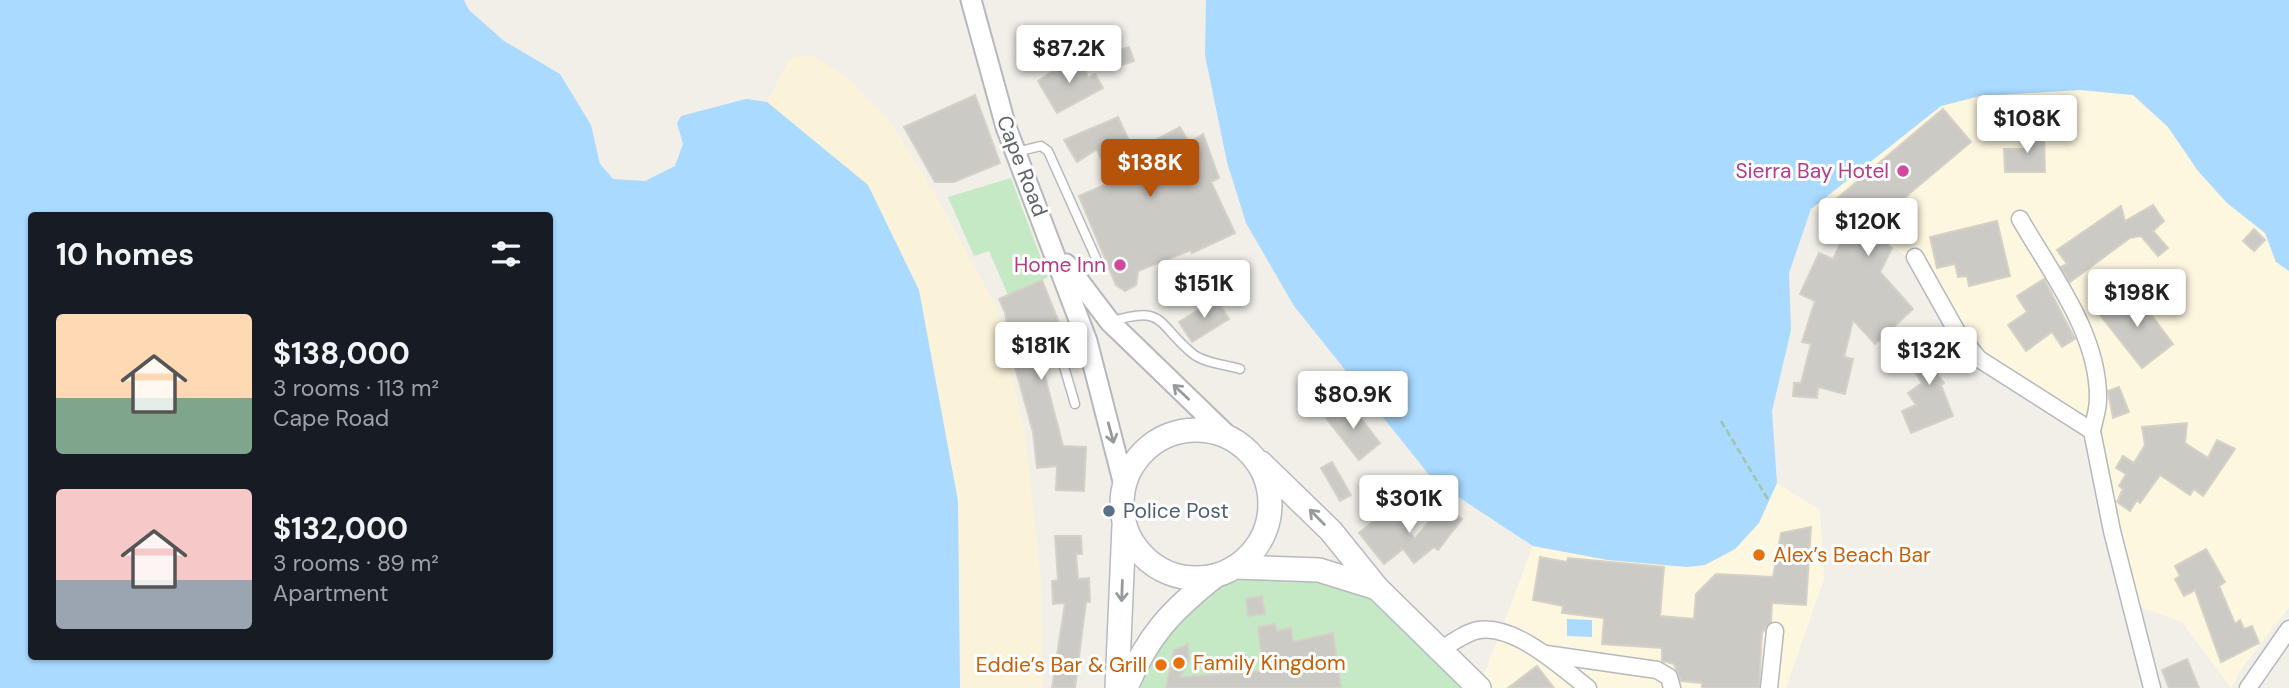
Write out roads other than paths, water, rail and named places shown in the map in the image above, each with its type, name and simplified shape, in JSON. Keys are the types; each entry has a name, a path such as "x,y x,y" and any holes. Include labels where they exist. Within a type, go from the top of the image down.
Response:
{"main road":[{"path":"1117,688 1124,485 1135,461 1154,442 1179,432 1205,430 1231,439 1253,456 1331,531 1377,588 1479,688"},
{"path":"1126,688 1145,647 1158,627 1251,554 1263,536 1269,516 1269,495 1264,475 1253,456"},
{"path":"1124,523 1137,549 1158,568 1186,578 1225,572 1319,570 1377,588"}],"street":[{"name":"Cape Road","path":"971,0 990,75 1016,152 1085,336 1124,485"},
{"path":"2020,219 2085,335 2095,365 2098,401 2092,431 2112,531 2152,688"},
{"name":"Cape Road","path":"1055,251 1110,322 1231,439"},
{"path":"1915,257 1957,332 1979,359 2092,431"},
{"path":"1085,336 1110,322"},
{"path":"1440,650 1482,629 1503,631 1544,653 1588,688"},
{"path":"2248,688 2289,629"},
{"path":"1769,688 1775,631"},
{"path":"1544,653 1657,670 1669,677 1672,688"}],"lane":[{"path":"1016,152 1041,146 1048,150 1096,258 1090,269 1075,276"},
{"path":"1110,322 1138,313 1159,317 1195,356 1240,369"},
{"path":"1075,404 1058,346 1085,336"}],"water":[{"path":"0,0 464,0 469,10 504,41 560,74 591,125 600,164 613,179 645,181 675,166 683,144 677,123 681,116 746,99 767,102 868,185 919,290 958,501 960,688 0,688"},
{"path":"1206,0 2289,0 2289,271 2276,262 2265,233 2227,203 2198,171 2168,127 2133,95 2080,90 1980,96 1941,106 1811,209 1789,273 1791,330 1772,411 1777,483 1759,523 1735,549 1705,565 1687,567 1608,560 1533,546 1434,481 1294,306 1246,223 1227,162 1205,55"},
{"path":"1567,619 1592,620 1592,637 1567,636"}],"place":[{"name":"Sierra Bay Hotel","path":"1903,171"},
{"name":"Home Inn","path":"1120,265"},
{"name":"Police Post","path":"1109,511"},
{"name":"Alex’s Beach Bar","path":"1759,555"},
{"name":"Family Kingdom","path":"1179,663"},
{"name":"Eddie’s Bar & Grill","path":"1161,665"}]}
